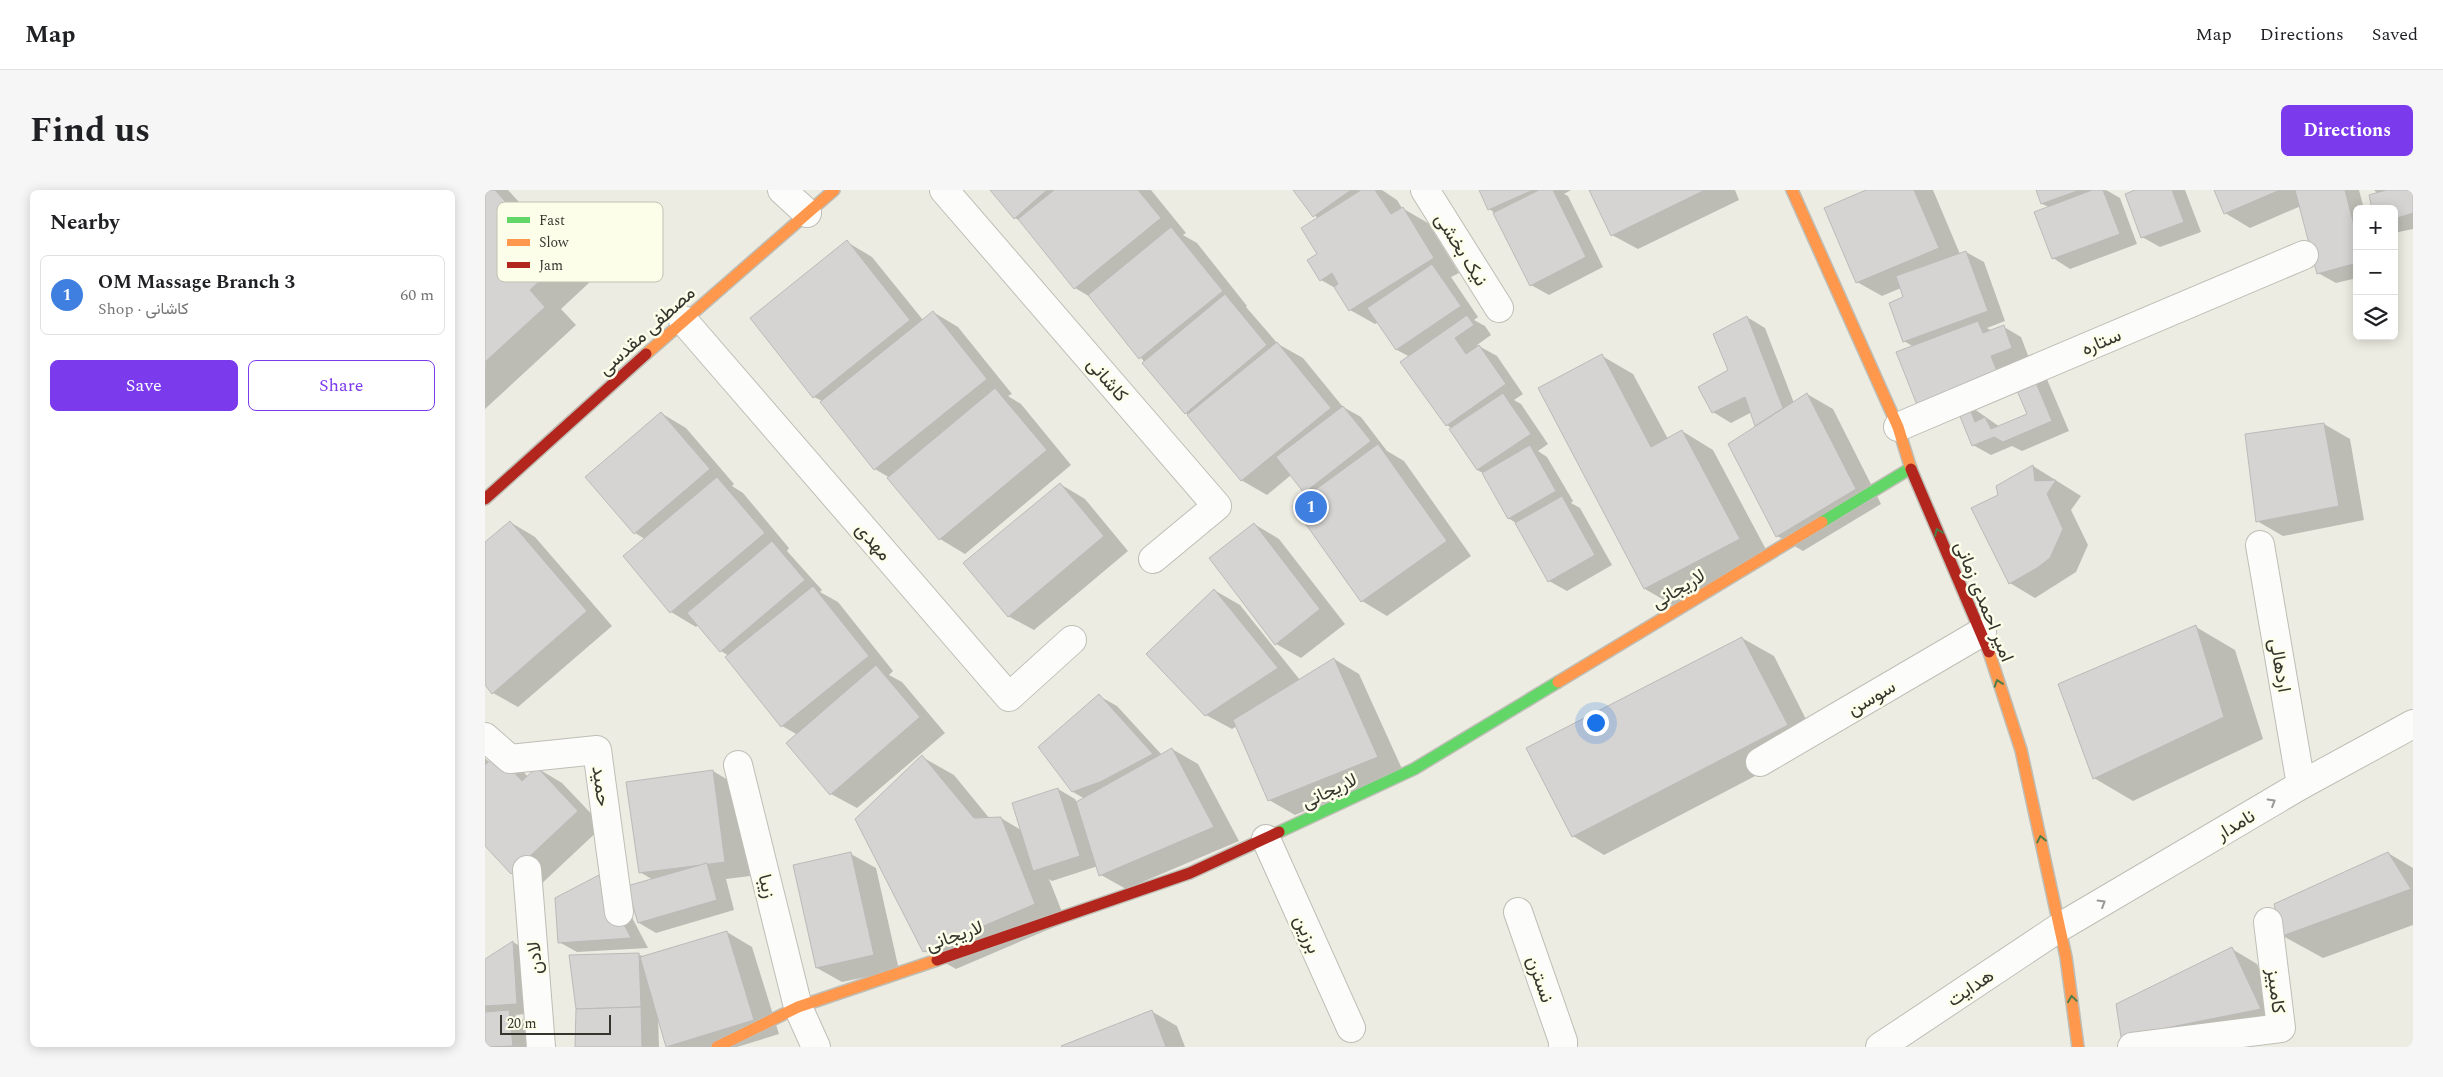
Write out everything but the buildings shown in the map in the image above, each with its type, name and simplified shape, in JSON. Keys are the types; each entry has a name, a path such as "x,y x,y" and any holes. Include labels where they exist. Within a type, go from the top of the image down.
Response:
{"street":[{"path":"782,190 807,213"},
{"name":"مصطفی مقدسی","path":"485,499 683,320 834,190"},
{"name":"کاشانی","path":"944,190 1217,506 1153,559"},
{"name":"نیک بخشی","path":"1425,190 1499,308"},
{"name":"امیر احمدی زمانی","path":"1793,190 1898,427 1911,468 1981,632 2021,750 2060,927 2078,1047"},
{"name":"ستاره","path":"1898,427 2305,255"},
{"name":"مهدی","path":"683,320 1009,697 1072,640"},
{"name":"لاریجانی","path":"717,1047 798,1006 1189,873 1414,769 1911,468"},
{"name":"اردهالی","path":"2260,545 2301,785"},
{"name":"سوسن","path":"1761,762 1981,632"},
{"name":"نامدار","path":"2060,927 2301,785 2413,724"},
{"name":"حمید","path":"485,736 510,758 597,750 619,912"},
{"name":"زیبا","path":"738,765 798,1006 816,1047"},
{"name":"برزین","path":"1265,839 1351,1028"},
{"name":"لادن","path":"527,870 541,1047"},
{"name":"نسترن","path":"1518,912 1563,1041 1563,1047"},
{"name":"کامبیز","path":"2132,1047 2281,1028 2268,922"},
{"name":"هدایت","path":"1880,1047 2060,927"}],"traffic: fast":[{"path":"1822,522 1911,468"},
{"path":"1279,832 1414,769 1558,682"}],"traffic: slow":[{"path":"646,354 834,190"},
{"path":"1792,190 1898,427 1911,469"},
{"path":"1558,682 1822,522"},
{"path":"1989,652 2021,750 2066,957 2078,1047"},
{"path":"717,1047 798,1007 937,960"}],"traffic: jam":[{"path":"485,499 646,354"},
{"path":"1911,469 1989,652"},
{"path":"937,960 1190,873 1279,832"}],"place":[{"name":"OM Massage Branch 3","path":"1311,507"}]}
